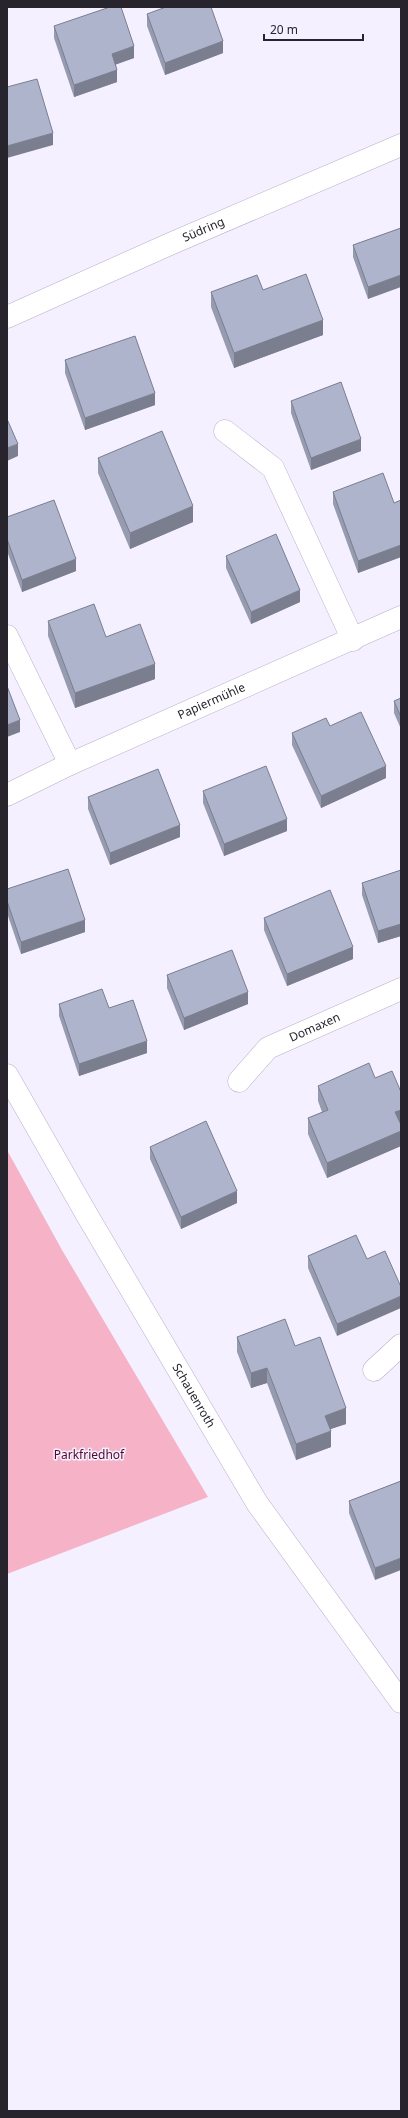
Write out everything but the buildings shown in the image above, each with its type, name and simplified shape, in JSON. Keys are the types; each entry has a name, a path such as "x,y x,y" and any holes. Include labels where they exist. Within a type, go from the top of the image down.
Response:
{"street":[{"name":"Südring","path":"7,317 178,240 401,145"},
{"path":"226,431 273,468 353,640"},
{"name":"Papiermühle","path":"7,795 70,764 353,640 401,617"},
{"path":"7,636 70,764"},
{"name":"Domaxen","path":"239,1081 268,1048 401,989"},
{"name":"Schauenroth","path":"7,1075 257,1503 401,1702"},
{"path":"374,1370 401,1345"}],"green space":[{"name":"Parkfriedhof","path":"7,1150 62,1250 208,1497 7,1574"}]}
